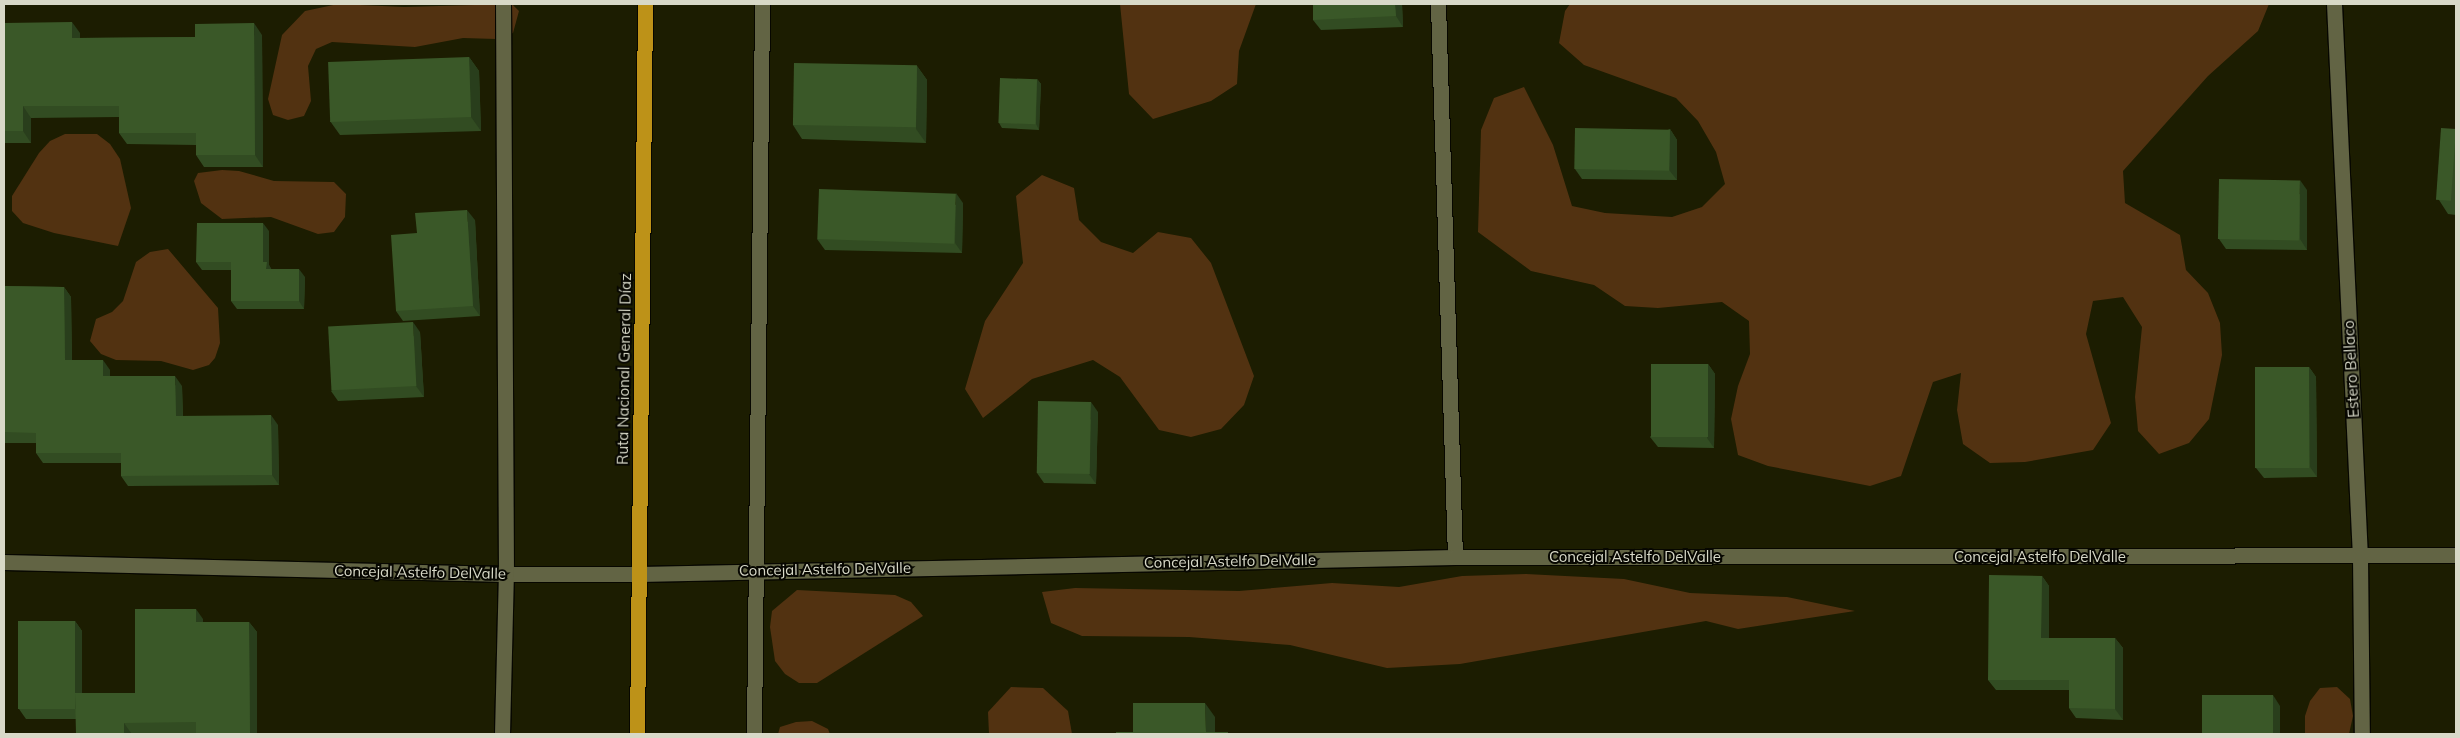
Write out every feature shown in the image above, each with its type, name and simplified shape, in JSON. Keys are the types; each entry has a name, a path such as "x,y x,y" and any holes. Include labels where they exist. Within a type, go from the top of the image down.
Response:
{"highway":[{"name":"Ruta Nacional General Díaz","path":"638,734 646,4"}],"street":[{"path":"502,734 506,574 503,4"},
{"path":"754,734 762,4"},
{"path":"1438,4 1455,558"},
{"name":"Estero Bellaco","path":"2334,4 2360,557 2362,734"},
{"name":"Concejal Astelfo DelValle","path":"4,562 506,574 639,574 757,570 1455,558 2360,557 2456,555"}],"shaded area":[{"path":"338,4 404,7 512,4 519,11 513,33 496,39 463,38 415,47 332,42 316,49 308,66 311,101 304,116 288,120 273,115 268,99 282,35 305,11"},
{"path":"1120,4 1256,4 1239,51 1237,84 1211,101 1153,119 1129,94"},
{"path":"1570,4 2269,4 2258,31 2208,76 2123,171 2125,203 2180,235 2186,270 2208,293 2220,323 2222,355 2209,419 2189,443 2159,454 2138,431 2135,397 2142,327 2123,297 2093,301 2086,334 2111,423 2093,450 2025,462 1990,463 1963,444 1957,410 1961,373 1933,382 1901,476 1870,486 1768,466 1738,455 1731,419 1738,386 1750,354 1749,321 1722,302 1658,308 1625,306 1594,285 1531,271 1478,232 1481,130 1494,98 1524,87 1553,145 1572,206 1605,213 1672,217 1702,207 1725,184 1716,152 1698,121 1676,98 1584,65 1559,43 1565,11"},
{"path":"65,134 97,134 110,144 120,159 131,208 118,246 54,233 23,223 12,211 12,196 39,153 50,141"},
{"path":"222,170 239,171 274,181 334,182 346,194 345,217 334,232 318,234 271,217 222,219 201,203 194,181 198,173"},
{"path":"1042,175 1074,188 1079,220 1101,242 1133,253 1158,232 1191,238 1211,263 1254,376 1244,405 1221,429 1191,437 1159,430 1120,377 1093,360 1032,379 983,418 965,389 985,321 1023,263 1016,196"},
{"path":"168,249 218,308 220,343 215,358 209,365 193,370 161,361 116,360 101,354 90,341 96,319 112,312 123,301 136,262 150,252"},
{"path":"1526,574 1624,579 1690,593 1787,597 1855,611 1738,629 1706,621 1460,664 1387,668 1290,645 1189,637 1082,636 1051,623 1042,592 1075,588 1239,591 1332,583 1399,587 1462,576"},
{"path":"797,590 895,595 911,602 923,616 817,683 799,683 785,674 775,661 770,627 772,611"},
{"path":"1011,687 1043,688 1068,711 1072,734 989,734 988,712"},
{"path":"2337,687 2350,699 2353,716 2349,734 2305,734 2305,716 2310,701 2320,688"},
{"path":"812,721 828,729 830,734 778,734 780,727 796,722"}],"building":[{"path":"1313,4 1395,4 1396,16 1313,20"},
{"path":"72,22 72,38 195,37 195,24 254,23 255,155 196,155 196,133 119,133 119,106 23,106 23,131 4,131 4,23"},
{"path":"469,57 471,117 330,122 328,62"},
{"path":"794,63 917,65 916,127 793,125"},
{"path":"1000,78 1037,79 1035,124 998,123"},
{"path":"1575,128 1670,130 1669,171 1574,169"},
{"path":"2441,128 2456,129 2451,201 2436,200"},
{"path":"2219,179 2300,180 2299,240 2218,239"},
{"path":"819,189 956,194 954,244 817,239"},
{"path":"467,210 473,306 396,311 391,235 417,233 415,213"},
{"path":"197,223 263,223 263,262 267,262 266,269 299,269 299,301 231,301 231,262 196,262"},
{"path":"4,286 64,287 65,360 103,360 103,376 175,376 176,416 271,415 272,475 121,476 121,453 36,453 36,433 4,432"},
{"path":"413,322 416,386 331,390 328,326"},
{"path":"1651,364 1708,364 1708,437 1651,437"},
{"path":"2255,367 2309,367 2309,468 2255,468"},
{"path":"1038,401 1091,402 1090,474 1037,473"},
{"path":"1989,575 2042,576 2041,638 2115,638 2115,709 2069,708 2069,680 1988,680"},
{"path":"135,609 196,609 196,622 249,622 250,734 196,734 196,722 124,723 124,734 76,734 75,693 135,693"},
{"path":"18,621 75,621 75,709 18,709"},
{"path":"2202,695 2273,695 2273,734 2202,734"},
{"path":"1133,703 1205,703 1206,732 1228,732 1228,734 1116,734 1116,732 1133,732"}]}
